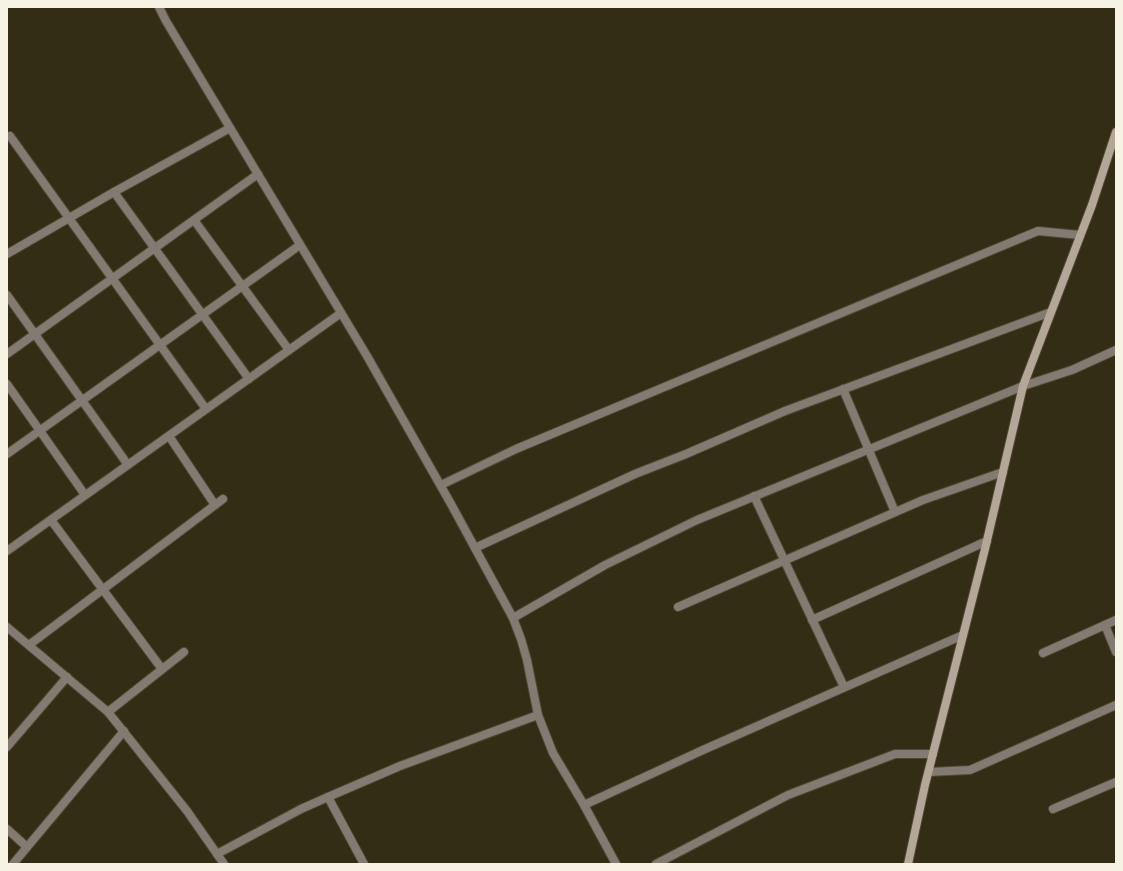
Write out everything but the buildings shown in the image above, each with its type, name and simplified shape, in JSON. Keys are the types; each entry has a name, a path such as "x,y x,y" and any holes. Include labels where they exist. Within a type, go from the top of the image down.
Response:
{"street":[{"path":"159,7 341,313 441,485 513,618 527,660 538,715 553,753 584,805 616,864"},
{"path":"7,254 114,192 230,128"},
{"path":"908,864 933,754 987,541 1023,386 1080,235 1116,132"},
{"path":"10,136 206,409"},
{"path":"7,354 258,174"},
{"path":"114,192 249,379"},
{"path":"194,220 289,350"},
{"path":"441,485 516,449 1038,231 1080,235"},
{"path":"7,454 300,245"},
{"path":"7,296 128,465"},
{"path":"475,548 635,474 686,454 785,411 1051,312"},
{"path":"7,551 341,313"},
{"path":"513,618 605,565 697,520 1023,386 1072,370 1116,352"},
{"path":"7,384 85,495"},
{"path":"843,389 895,512"},
{"path":"169,436 215,505"},
{"path":"678,607 922,500 1003,472"},
{"path":"754,496 844,687"},
{"path":"29,646 223,499"},
{"path":"51,520 162,669"},
{"path":"812,620 987,541"},
{"path":"1043,653 1116,620"},
{"path":"1105,625 1116,652"},
{"path":"7,627 108,712 187,811 224,864"},
{"path":"584,805 703,750 963,635"},
{"path":"108,712 184,652"},
{"path":"7,747 67,677"},
{"path":"929,772 970,770 1116,705"},
{"path":"217,854 301,809 328,797 400,766 538,715"},
{"path":"13,864 124,731"},
{"path":"656,864 788,795 894,754 933,754"},
{"path":"1053,809 1116,782"},
{"path":"328,797 364,864"},
{"path":"7,829 27,847"}]}
